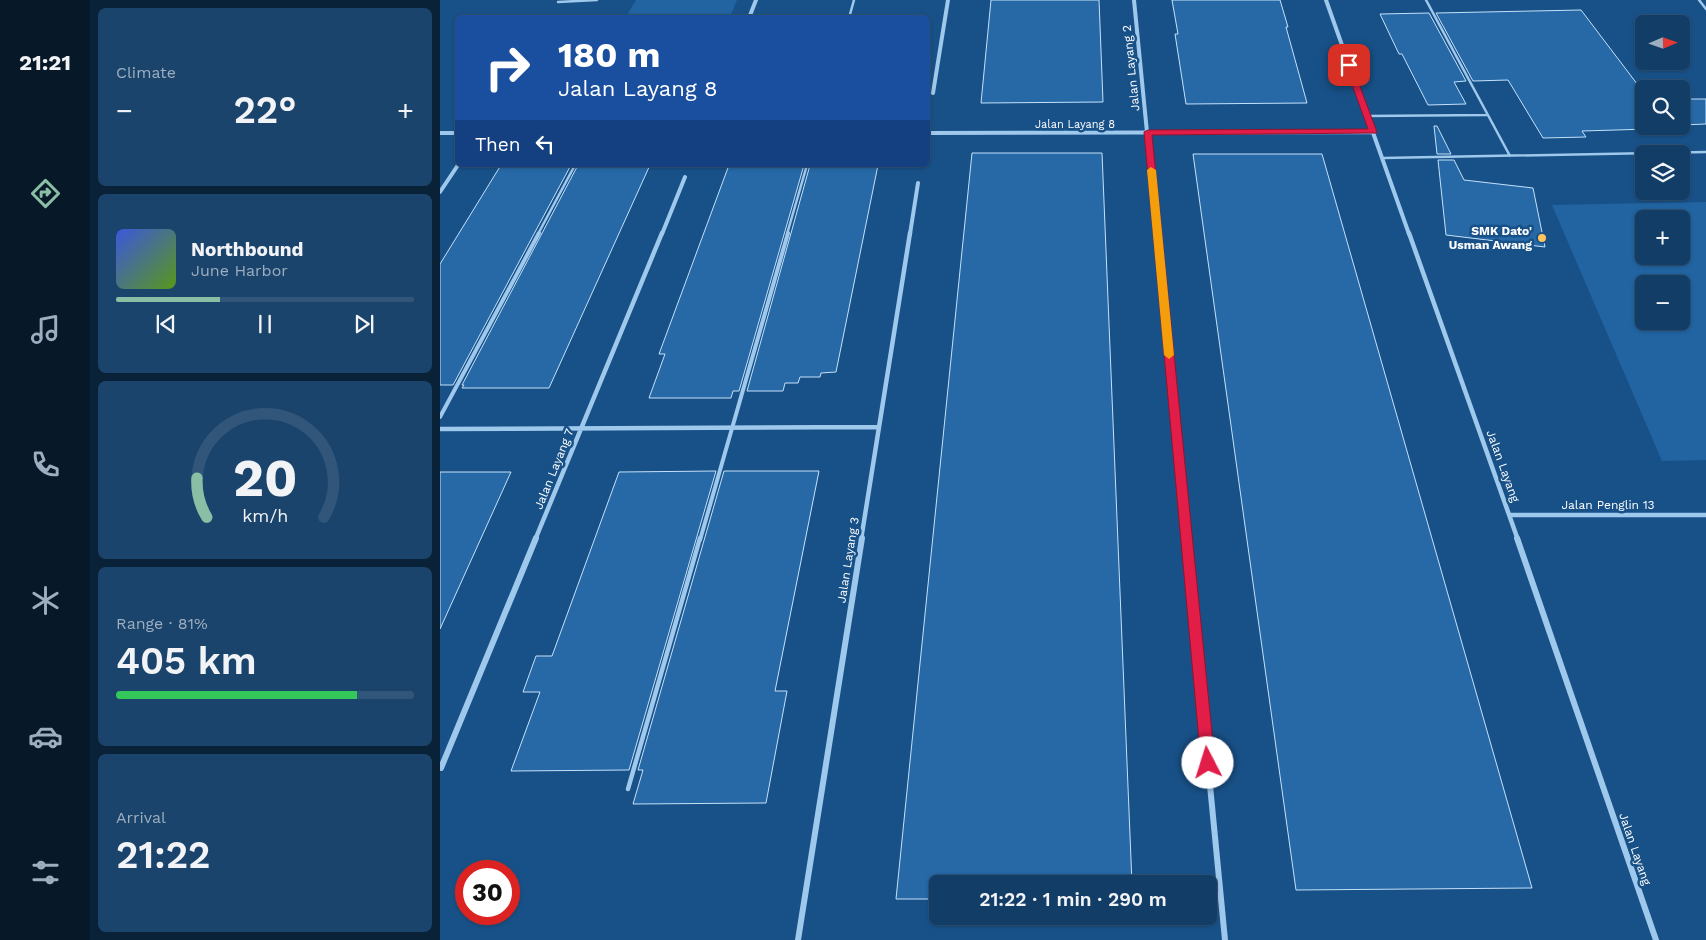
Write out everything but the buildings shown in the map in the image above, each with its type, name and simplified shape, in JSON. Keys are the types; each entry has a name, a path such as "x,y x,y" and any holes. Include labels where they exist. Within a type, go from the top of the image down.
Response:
{"street":[{"path":"750,15 756,0"},
{"path":"933,93 948,0"},
{"name":"Jalan Layang 2","path":"1134,0 1224,940"},
{"name":"Jalan Layang","path":"1326,0 1509,515 1656,940"},
{"name":"Jalan Layang 8","path":"930,134 1373,132"},
{"path":"440,133 455,133"},
{"path":"440,192 457,167"},
{"name":"Jalan Layang 7","path":"441,768 685,177"},
{"name":"Jalan Layang 3","path":"798,940 918,184"},
{"path":"440,429 880,427"},
{"name":"Jalan Penglin 13","path":"1509,515 1706,515"}],"lane":[{"path":"558,2 597,0"},
{"path":"850,15 854,0"},
{"path":"1426,0 1510,156"},
{"path":"1699,0 1706,9"},
{"path":"1367,116 1487,115"},
{"path":"1383,158 1706,152"},
{"path":"440,417 574,167"},
{"path":"628,789 806,167"}],"shaded area":[{"path":"636,0 737,0 731,15 627,15"},
{"path":"1706,202 1706,460 1662,461 1552,205"}],"slow traffic":[{"path":"1151,170 1169,355"}],"place":[{"name":"SMK Dato' Usman Awang","path":"1542,238"}],"route":[{"path":"1208,763 1148,132 1373,132 1349,65"}]}
